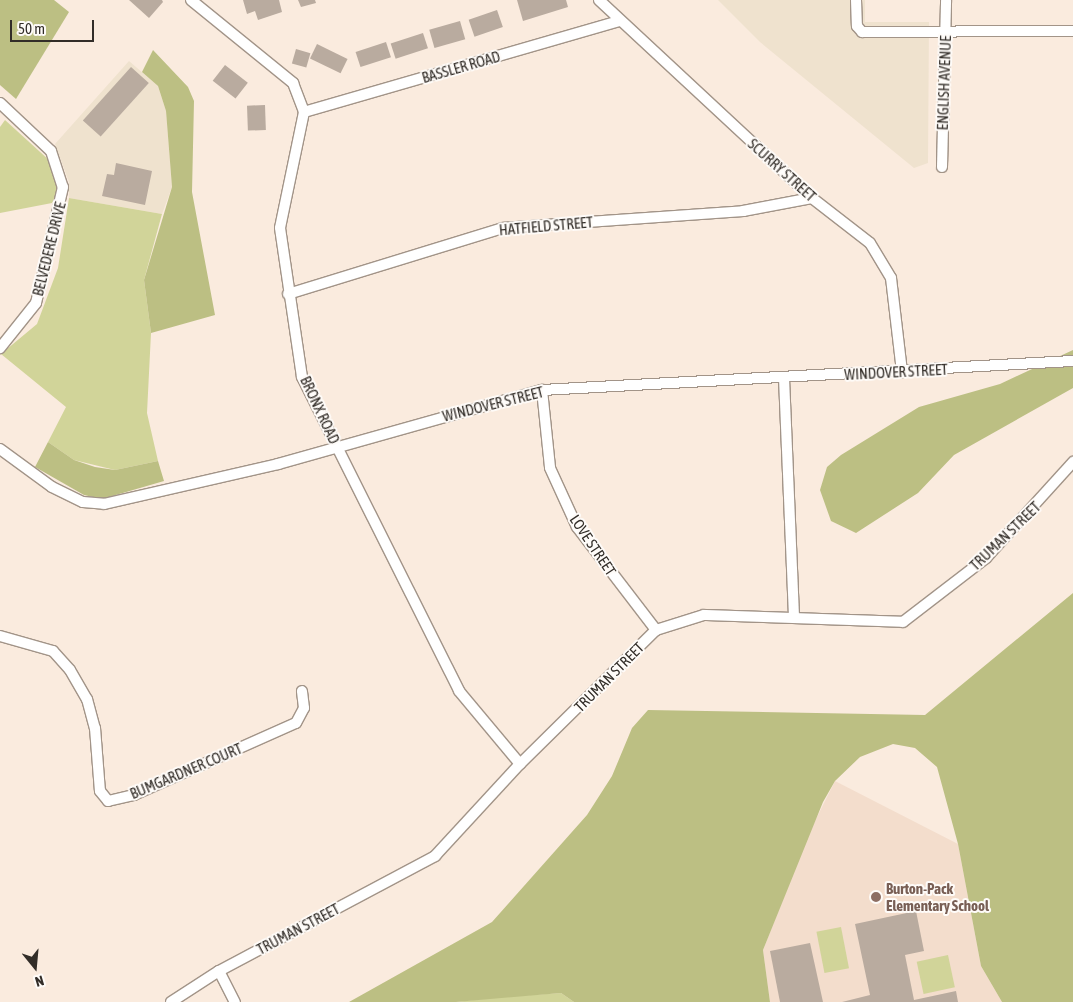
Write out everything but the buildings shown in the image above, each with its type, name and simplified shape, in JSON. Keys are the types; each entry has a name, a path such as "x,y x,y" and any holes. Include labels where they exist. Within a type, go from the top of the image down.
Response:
{"street":[{"path":"191,0 293,83 304,112"},
{"name":"SCURRY STREET","path":"599,0 619,22 812,198 870,243 891,278 902,372"},
{"path":"856,0 857,26 862,32 1073,31"},
{"name":"ENGLISH AVENUE","path":"942,167 946,0"},
{"name":"BASSLER ROAD","path":"304,112 619,22"},
{"name":"BELVEDERE DRIVE","path":"0,103 50,150 63,187 36,303 0,348"},
{"name":"BRONX ROAD","path":"304,112 280,228 288,294 302,377 459,691 520,764"},
{"name":"HATFIELD STREET","path":"288,294 502,228 743,211 812,198"},
{"name":"WINDOVER STREET","path":"0,448 59,491 83,502 104,504 337,446 542,390 902,372 1073,361"},
{"path":"784,378 794,618"},
{"name":"LOVE STREET","path":"542,390 550,468 577,527 656,630"},
{"name":"TRUMAN STREET","path":"171,1002 219,971 435,856 520,764 656,630 704,614 902,622 986,558 1073,462"},
{"name":"BUMGARDNER COURT","path":"0,636 53,651 70,670 87,699 95,728 100,791 108,801 143,791 296,723 304,708 302,691"},
{"path":"219,971 235,1002"}],"shaded area":[{"path":"718,0 865,0 865,22 929,22 928,163 914,168 760,42"},
{"path":"129,61 158,86 166,111 172,187 162,214 69,198 69,182 55,144"},
{"name":"Burton-Pack Elementary School","path":"835,781 958,844 981,966 1002,1002 770,1002 763,950 810,831"}],"green space":[{"path":"0,0 54,0 69,12 16,99 0,85"},
{"path":"153,50 188,87 194,101 192,192 215,315 151,333 144,280 172,187 166,111 158,86 142,72"},
{"path":"5,120 50,161 58,192 52,203 0,213 0,127"},
{"path":"69,198 162,214 144,280 151,333 147,413 158,461 115,470 74,460 48,442 66,407 1,354 37,324 58,268"},
{"path":"1073,350 1073,388 954,455 918,493 856,533 831,521 820,490 827,467 841,455 919,407 1000,384"},
{"path":"48,442 74,460 95,467 115,470 158,461 164,481 102,499 84,495 35,467"},
{"path":"1073,593 1073,1002 1002,1002 981,966 958,844 937,767 915,748 893,744 860,757 835,781 823,802 763,950 770,1002 574,1002 561,993 456,1002 349,1002 492,922 587,815 612,776 632,728 648,710 925,715"},
{"path":"841,927 849,968 824,973 816,932"},
{"path":"948,955 955,987 924,994 917,962"},
{"path":"561,993 574,1002 456,1002 499,997"}],"place":[{"name":"Burton-Pack Elementary School","path":"876,897"}]}
